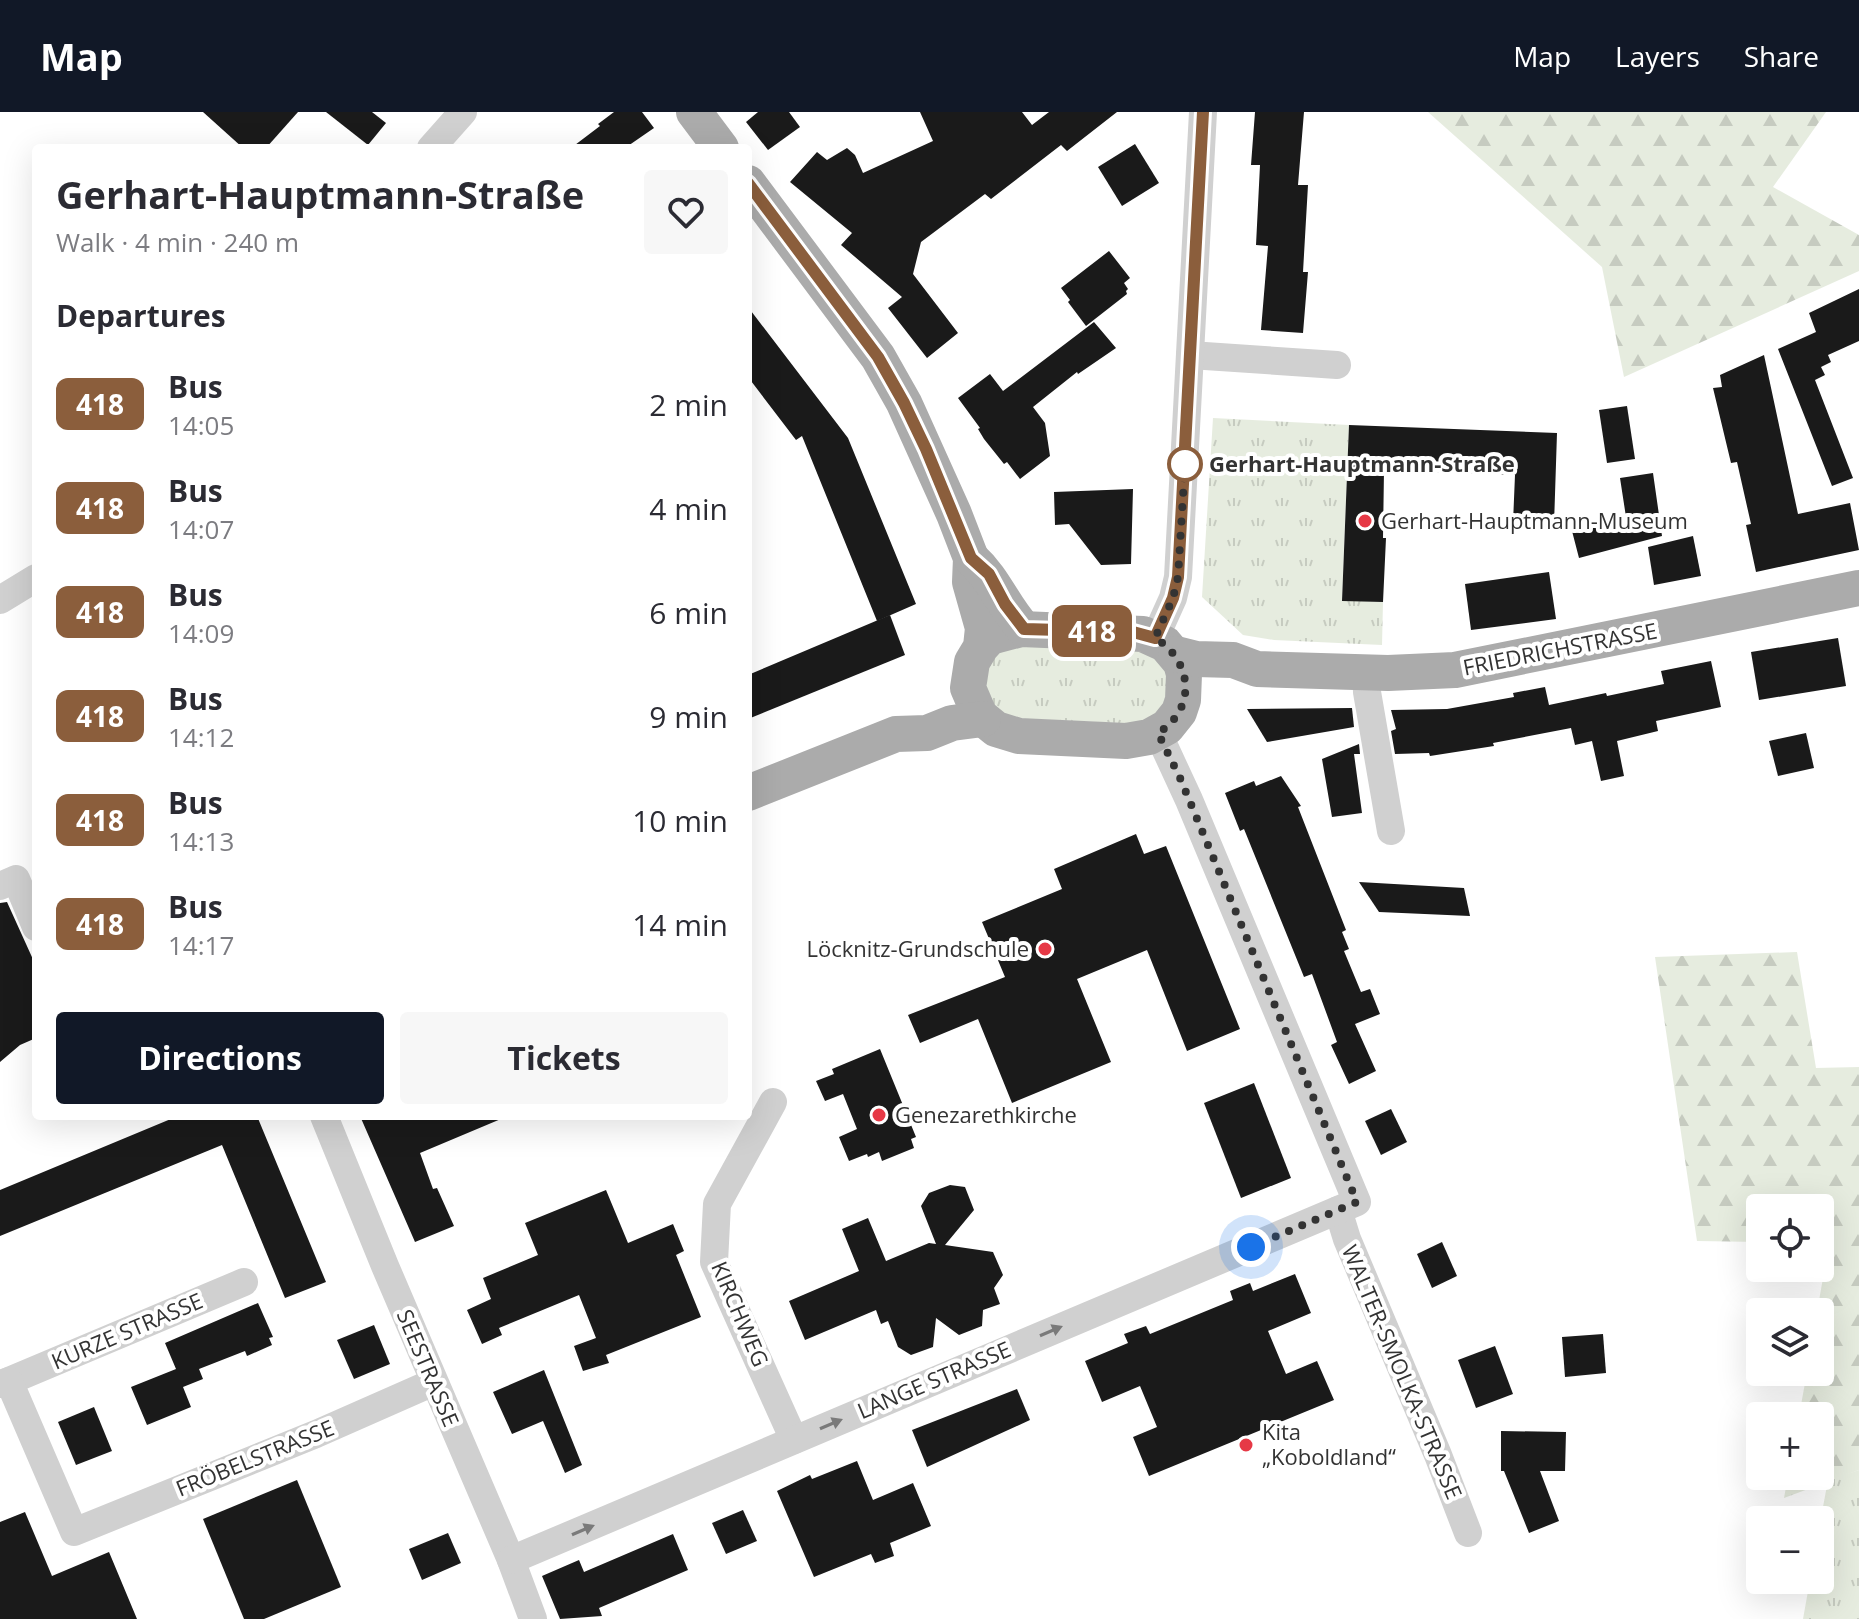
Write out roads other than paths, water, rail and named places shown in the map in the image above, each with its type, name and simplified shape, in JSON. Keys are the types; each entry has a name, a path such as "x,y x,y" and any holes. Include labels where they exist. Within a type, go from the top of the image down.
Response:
{"main road":[{"path":"694,112 718,144"},
{"path":"752,188 878,357 926,449 971,558 970,582 983,628 968,688 971,701 983,719 996,729 1019,736 1126,741 1158,733 1174,720 1184,698 1184,674 1166,646"},
{"path":"971,558 989,574 1005,604 1024,629"},
{"name":"FRIEDRICHSTRASSE","path":"975,661 990,637 1024,629 1133,632 1196,659 1233,660 1257,669 1442,671 1487,665 1859,588"},
{"path":"896,734 913,716 950,694 975,661"},
{"name":"FRIEDRICHSTRASSE","path":"1184,698 1201,687 1240,679 1257,669"},
{"path":"752,791 896,734 927,733 952,723 983,719"}],"street":[{"path":"435,144 463,112"},
{"path":"1166,646 1178,577 1203,112"},
{"path":"1190,355 1337,365"},
{"path":"0,600 32,580"},
{"path":"1366,672 1391,831"},
{"name":"WALTER-SMOLKA-STRASSE","path":"1158,733 1185,789 1347,1206 1347,1239 1468,1533"},
{"path":"0,886 16,879 32,917"},
{"name":"KIRCHWEG","path":"773,1102 717,1204 714,1262 794,1440"},
{"name":"SEESTRASSE","path":"326,1120 533,1619"},
{"name":"LANGE STRASSE","path":"511,1560 1347,1206"},
{"name":"KURZE STRASSE","path":"5,1382 244,1282"},
{"name":"FRÖBELSTRASSE","path":"5,1382 74,1532 316,1434 434,1382"}],"place":[{"name":"Gerhart-Hauptmann-Straße","path":"1185,464"},
{"name":"Gerhart-Hauptmann-Museum","path":"1365,521"},
{"name":"Löcknitz-Grundschule","path":"1045,949"},
{"name":"Genezarethkirche","path":"879,1115"},
{"name":"Kita „Koboldland“","path":"1246,1445"}]}
